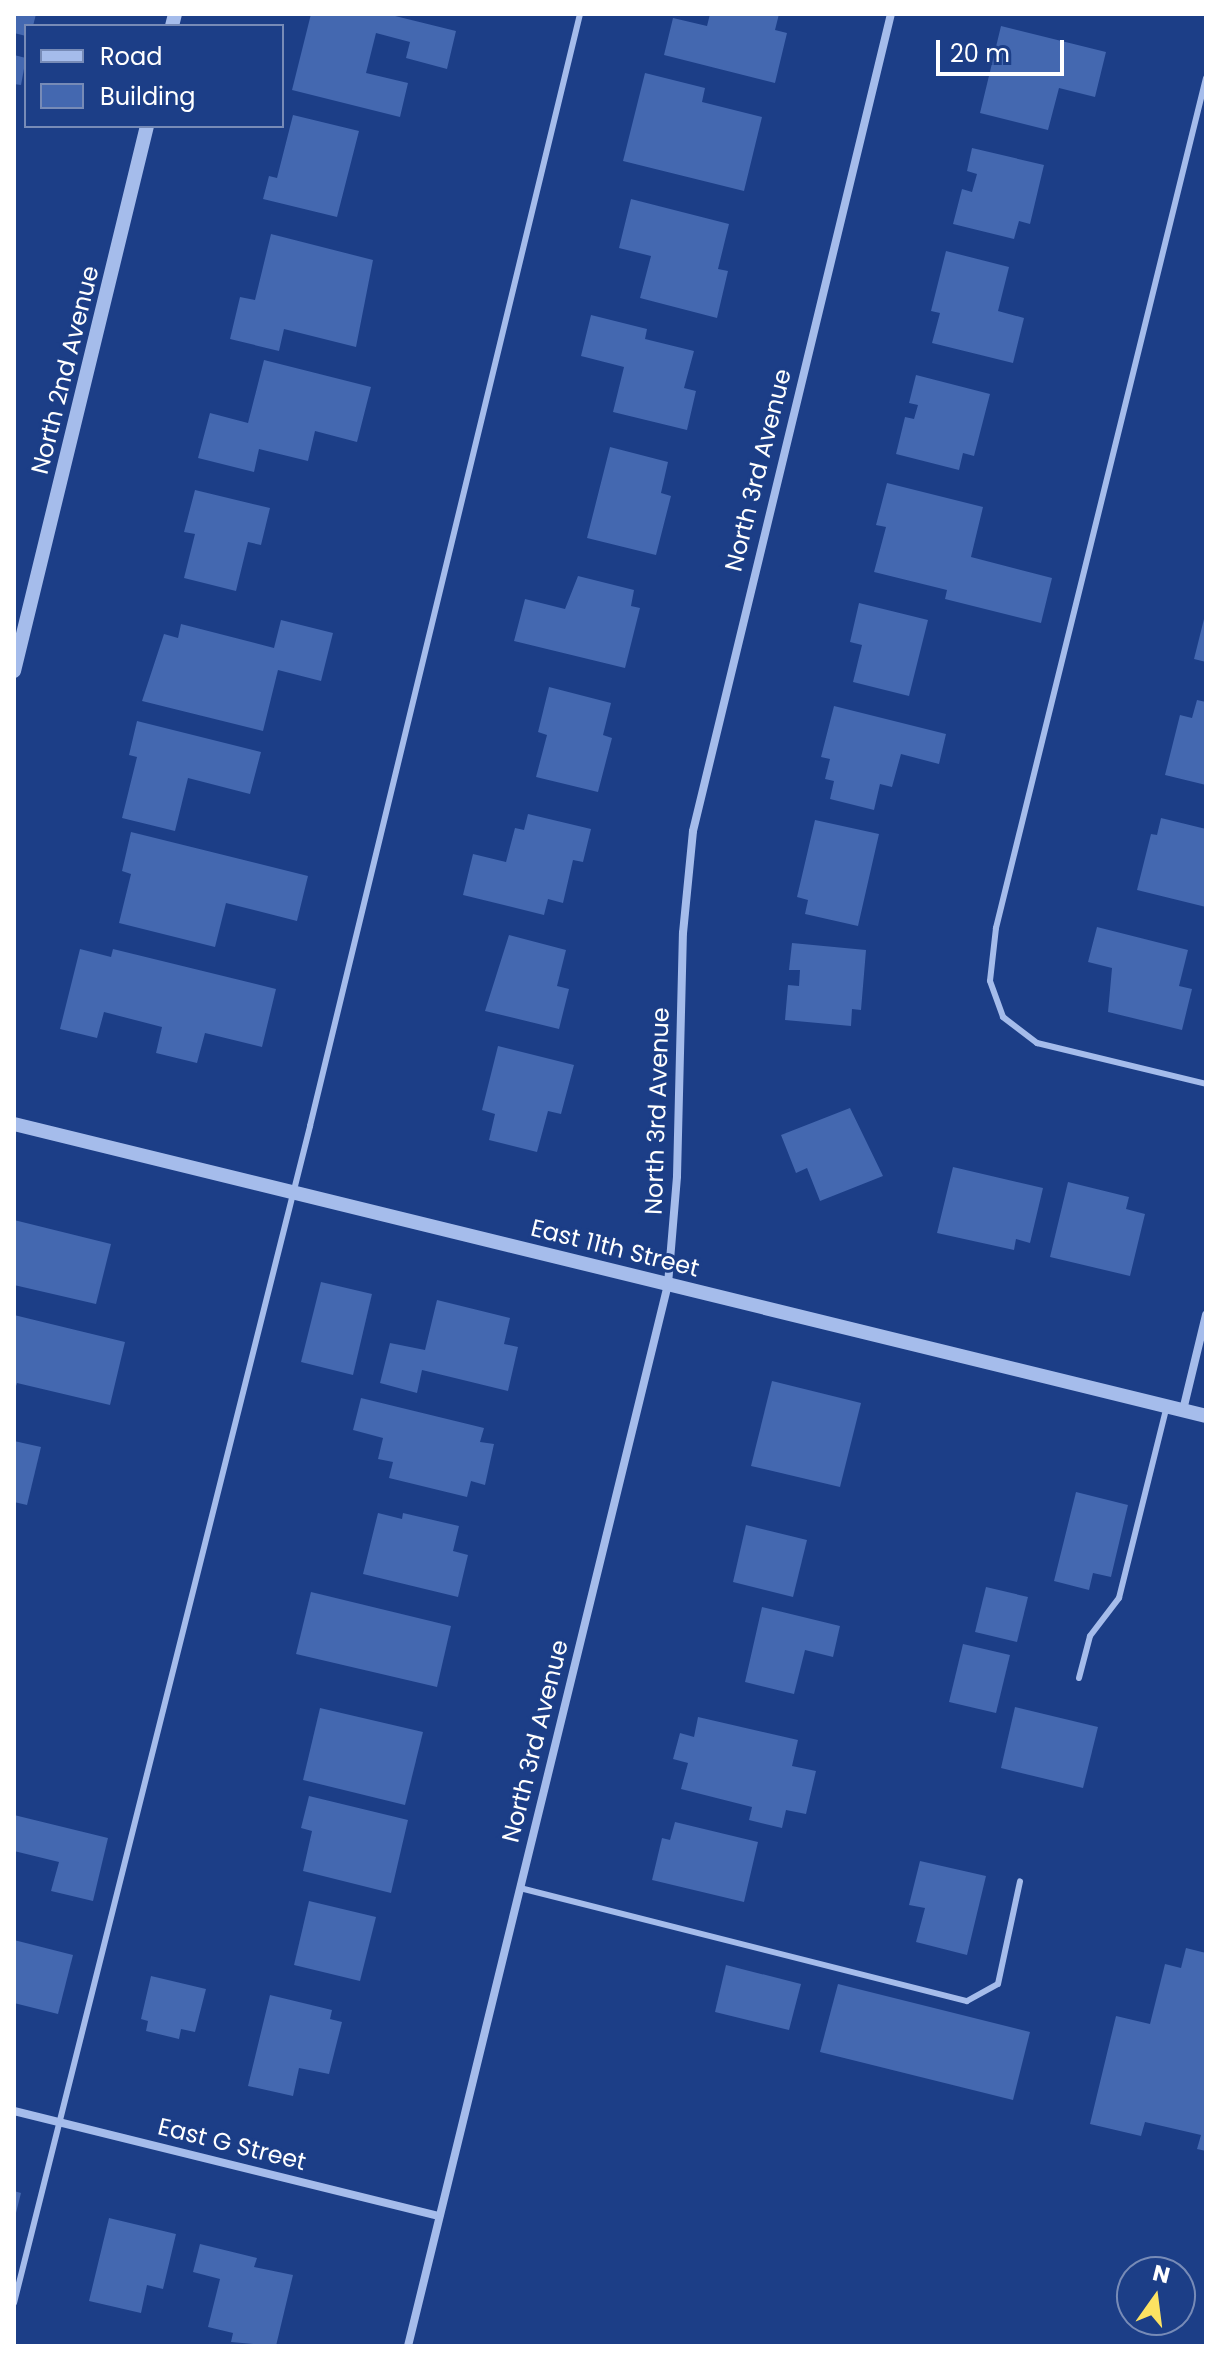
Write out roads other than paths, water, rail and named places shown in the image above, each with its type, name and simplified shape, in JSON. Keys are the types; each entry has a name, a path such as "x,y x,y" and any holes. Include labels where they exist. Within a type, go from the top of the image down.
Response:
{"street":[{"name":"North 3rd Avenue","path":"408,2346 668,1284 677,1176 683,933 693,831 891,14"},
{"name":"North 2nd Avenue","path":"14,671 147,128"},
{"name":"East 11th Street","path":"14,1124 1206,1416"},
{"path":"1183,1410 1206,1315"},
{"name":"East G Street","path":"14,2111 439,2216"}],"lane":[{"path":"14,2303 294,1192 580,14"},
{"path":"1206,78 996,928 990,981 1003,1017 1037,1043 1206,1084"},
{"path":"1079,1678 1090,1636 1119,1598 1167,1406"},
{"path":"520,1888 967,2001 998,1984 1020,1881"}]}
